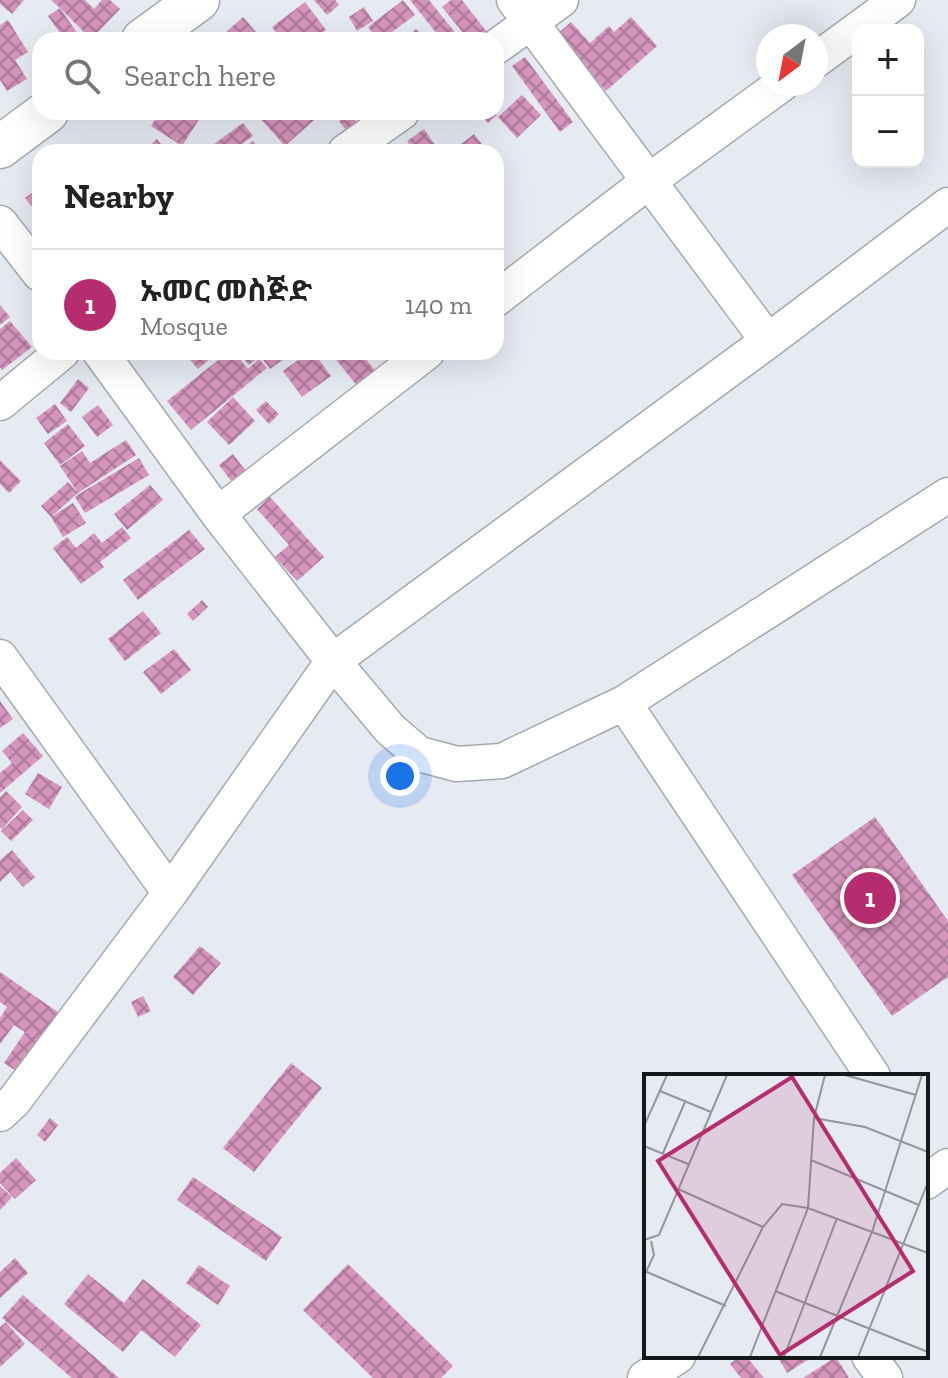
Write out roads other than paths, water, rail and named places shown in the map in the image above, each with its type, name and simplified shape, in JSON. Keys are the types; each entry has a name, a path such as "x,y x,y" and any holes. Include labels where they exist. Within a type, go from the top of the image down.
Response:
{"main road":[{"path":"154,32 198,0"},
{"path":"0,147 36,120"}],"street":[{"path":"504,36 522,11 561,0"},
{"path":"828,51 898,0"},
{"path":"522,11 768,341"},
{"path":"504,293 766,96"},
{"path":"356,144 391,120"},
{"path":"5,1101 170,893 333,661 948,205"},
{"path":"0,223 32,264"},
{"path":"0,403 52,360"},
{"path":"106,360 218,514 390,729 419,754 457,764 502,761 624,703 948,495"},
{"path":"218,514 417,360"},
{"path":"0,657 170,893"},
{"path":"624,703 872,1074"},
{"path":"645,1378 675,1358"},
{"path":"870,1358 885,1378"}],"place":[{"name":"ኡመር መስጅድ","path":"870,898"}]}
